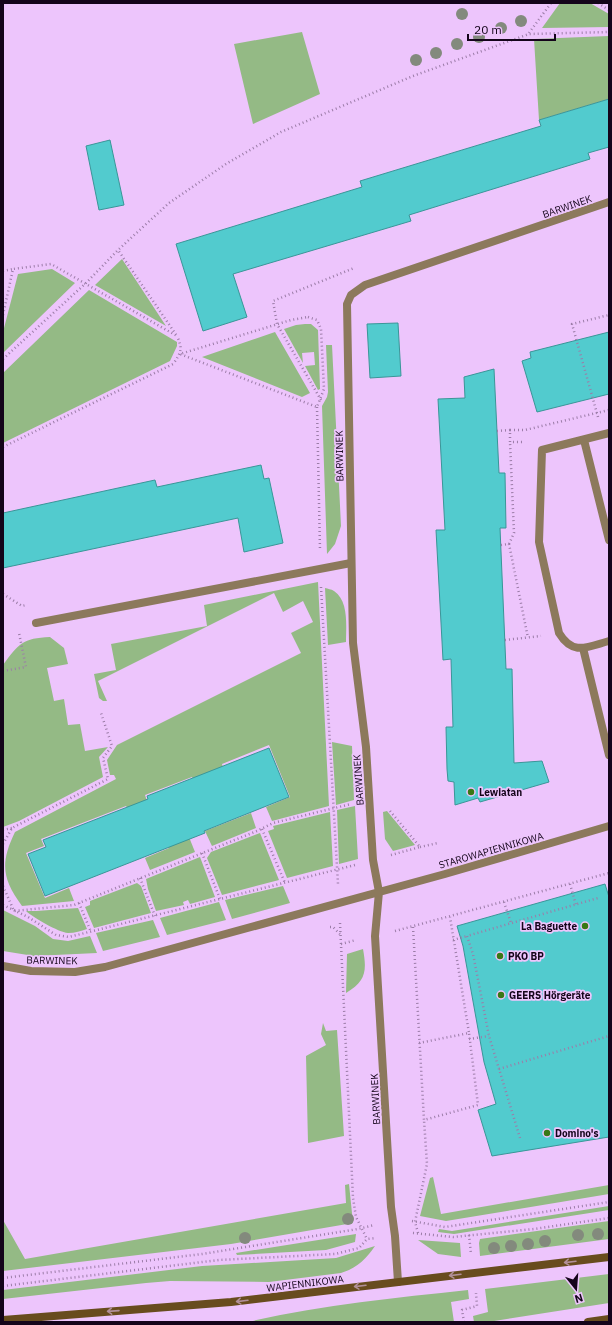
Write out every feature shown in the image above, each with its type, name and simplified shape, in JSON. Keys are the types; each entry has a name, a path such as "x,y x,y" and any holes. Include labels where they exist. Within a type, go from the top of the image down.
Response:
{"main road":[{"name":"WAPIENNIKOWA","path":"3,1320 231,1302 609,1257"},
{"path":"588,1322 609,1319"}],"street":[{"name":"BARWINEK","path":"398,1282 395,1236 391,1207 375,936 379,892 373,860 366,747 353,643 347,304 351,295 364,284 609,202"},
{"path":"609,433 542,450 538,542 559,633 565,642 573,648 583,648 609,641"},
{"path":"584,440 609,540"},
{"path":"36,624 351,563"},
{"path":"583,648 609,755"},
{"name":"STAROWAPIENNIKOWA","path":"379,892 609,826"},
{"name":"BARWINEK","path":"3,966 31,971 75,972 105,967 379,892"}],"path":[{"path":"529,34 551,3"},
{"path":"598,3 609,10"},
{"path":"3,359 170,203 226,164 280,132 413,76 529,34 609,32"},
{"path":"3,447 173,364 180,354 181,344 177,336 118,250"},
{"path":"3,271 51,264 177,336"},
{"path":"3,315 13,269"},
{"path":"598,413 572,324 609,315"},
{"path":"180,354 291,320 308,318 317,320 321,329 324,389 317,407 320,569 338,889"},
{"path":"277,324 320,400"},
{"path":"180,354 317,407"},
{"path":"497,431 525,430 609,410"},
{"path":"510,430 514,533 509,544 528,638"},
{"path":"510,442 529,442 542,450"},
{"path":"501,545 509,544"},
{"path":"3,671 26,667 18,628"},
{"path":"505,640 559,633"},
{"path":"3,830 12,828 108,779 103,758 112,746 101,712"},
{"path":"14,911 74,905 262,829 273,823 334,808"},
{"path":"3,844 12,828"},
{"path":"262,829 285,883"},
{"path":"420,847 438,843"},
{"path":"202,853 220,899"},
{"path":"3,905 28,917 56,935 69,937 359,864"},
{"path":"390,932 609,873"},
{"path":"140,878 155,916"},
{"path":"570,884 576,905"},
{"path":"3,886 14,911"},
{"path":"453,940 598,898"},
{"path":"504,902 511,923"},
{"path":"79,903 91,932"},
{"path":"340,916 353,1198 356,1217 367,1239"},
{"path":"424,1120 478,1105 469,1033 450,917"},
{"path":"412,927 427,1164 415,1222 418,1233"},
{"path":"468,936 489,1036 520,1138"},
{"path":"341,944 359,940"},
{"path":"419,1043 469,1033"},
{"path":"469,1039 489,1036"},
{"path":"499,1069 609,1036"},
{"path":"407,1220 445,1227 609,1202"},
{"path":"413,1232 453,1237 512,1232 609,1218"},
{"path":"3,1278 202,1254 380,1224"},
{"path":"469,1235 471,1255"},
{"path":"3,1286 219,1260 335,1254 359,1248 367,1239 378,1238"},
{"path":"464,1322 462,1310 478,1306 476,1289"}],"green space":[{"path":"560,3 590,3 609,14 609,27 542,28"},
{"path":"302,32 320,94 253,124 234,44"},
{"path":"609,36 609,99 539,120 534,39"},
{"path":"122,259 166,326 95,285"},
{"path":"52,269 75,283 3,353 3,332 18,274"},
{"path":"89,290 177,342 177,346 170,361 3,443 3,373"},
{"path":"311,324 318,330 320,389 318,390 305,366 315,365 314,352 302,353 303,363 284,329"},
{"path":"275,332 310,393 302,397 202,357"},
{"path":"326,345 332,345 341,526 335,544 327,554 322,406 328,392"},
{"path":"318,582 329,806 272,821 266,807 290,797 269,745 222,764 224,771 195,783 192,777 145,795 147,801 128,809 126,806 41,839 44,846 26,853 45,898 69,888 74,901 22,906 10,887 5,870 7,853 15,832 116,779 114,775 110,775 107,760 117,745 301,653 291,633 313,622 303,601 283,612 274,593 98,681 107,701 103,701 99,698 94,674 116,670 111,644 207,626 204,605"},
{"path":"325,588 334,591 339,595 342,601 346,614 346,642 328,645"},
{"path":"50,637 64,648 68,664 47,668 54,701 64,699 68,725 80,724 85,751 108,747 99,757 103,777 19,821 3,827 3,665 17,647 27,641"},
{"path":"332,742 352,746 354,800 336,805"},
{"path":"355,806 358,859 339,864 337,810"},
{"path":"387,811 415,845 393,851 385,839 383,812"},
{"path":"330,812 333,866 287,878 268,831 274,829 273,826"},
{"path":"251,813 256,828 212,846 205,831"},
{"path":"260,833 279,880 222,895 207,858 211,852"},
{"path":"189,837 195,852 150,870 145,858 169,848 168,845"},
{"path":"200,857 215,897 190,904 188,900 183,902 184,905 156,911 146,879"},
{"path":"137,883 141,886 151,913 94,928 85,907 90,905 90,901"},
{"path":"283,886 290,903 232,919 225,900"},
{"path":"219,902 226,920 167,935 160,918"},
{"path":"78,908 87,929 71,933 52,927 26,911 36,911"},
{"path":"3,910 35,926 53,939 68,941 90,936 97,953 34,956 3,951"},
{"path":"153,920 160,937 103,951 96,933"},
{"path":"363,949 365,963 364,975 353,989 346,993 347,954"},
{"path":"323,1023 326,1031 337,1030 344,1136 308,1143 306,1056 326,1045 321,1034"},
{"path":"433,1177 441,1214 609,1185 609,1194 446,1221 420,1216 430,1178"},
{"path":"349,1184 353,1223 231,1244 3,1271 3,1220 25,1259 346,1203 345,1185"},
{"path":"609,1206 609,1210 454,1234 438,1232 439,1229 452,1231"},
{"path":"609,1221 609,1239 480,1256 480,1239"},
{"path":"356,1234 355,1242 326,1250 237,1255 236,1253"},
{"path":"418,1240 460,1243 461,1257 438,1254"},
{"path":"375,1246 361,1262 341,1273 269,1282 170,1281 3,1299 3,1290 202,1266 336,1258"},
{"path":"609,1274 609,1303 488,1322 474,1322 473,1316 488,1312 485,1289"},
{"path":"468,1290 469,1299 451,1302 454,1322 248,1322 302,1311 385,1299"}],"building":[{"path":"609,99 609,147 588,153 590,159 409,215 411,221 233,274 247,317 203,331 176,244 362,187 360,181 541,126 539,120"},
{"path":"110,140 124,205 99,210 86,146"},
{"path":"398,323 401,376 370,378 367,324"},
{"path":"609,332 609,394 537,412 522,361 531,358 530,352"},
{"path":"494,369 499,473 505,473 506,528 500,528 506,669 512,669 514,763 542,761 549,782 480,802 478,798 455,805 454,782 448,781 447,769 446,727 453,727 451,659 443,660 436,530 445,530 438,399 465,398 464,377"},
{"path":"261,465 264,479 269,478 283,543 244,552 238,518 3,568 3,513 155,480 157,487"},
{"path":"269,748 289,797 204,831 205,833 45,896 28,854 46,847 43,840 148,799 147,796"},
{"path":"605,884 609,897 609,1137 492,1156 478,1110 496,1104 484,1062 463,946 457,926"}],"place":[{"name":"Lewiatan","path":"471,792"},
{"name":"La Baguette","path":"585,926"},
{"name":"PKO BP","path":"500,956"},
{"name":"GEERS Hörgeräte","path":"501,995"},
{"name":"Domino's","path":"547,1133"}]}
